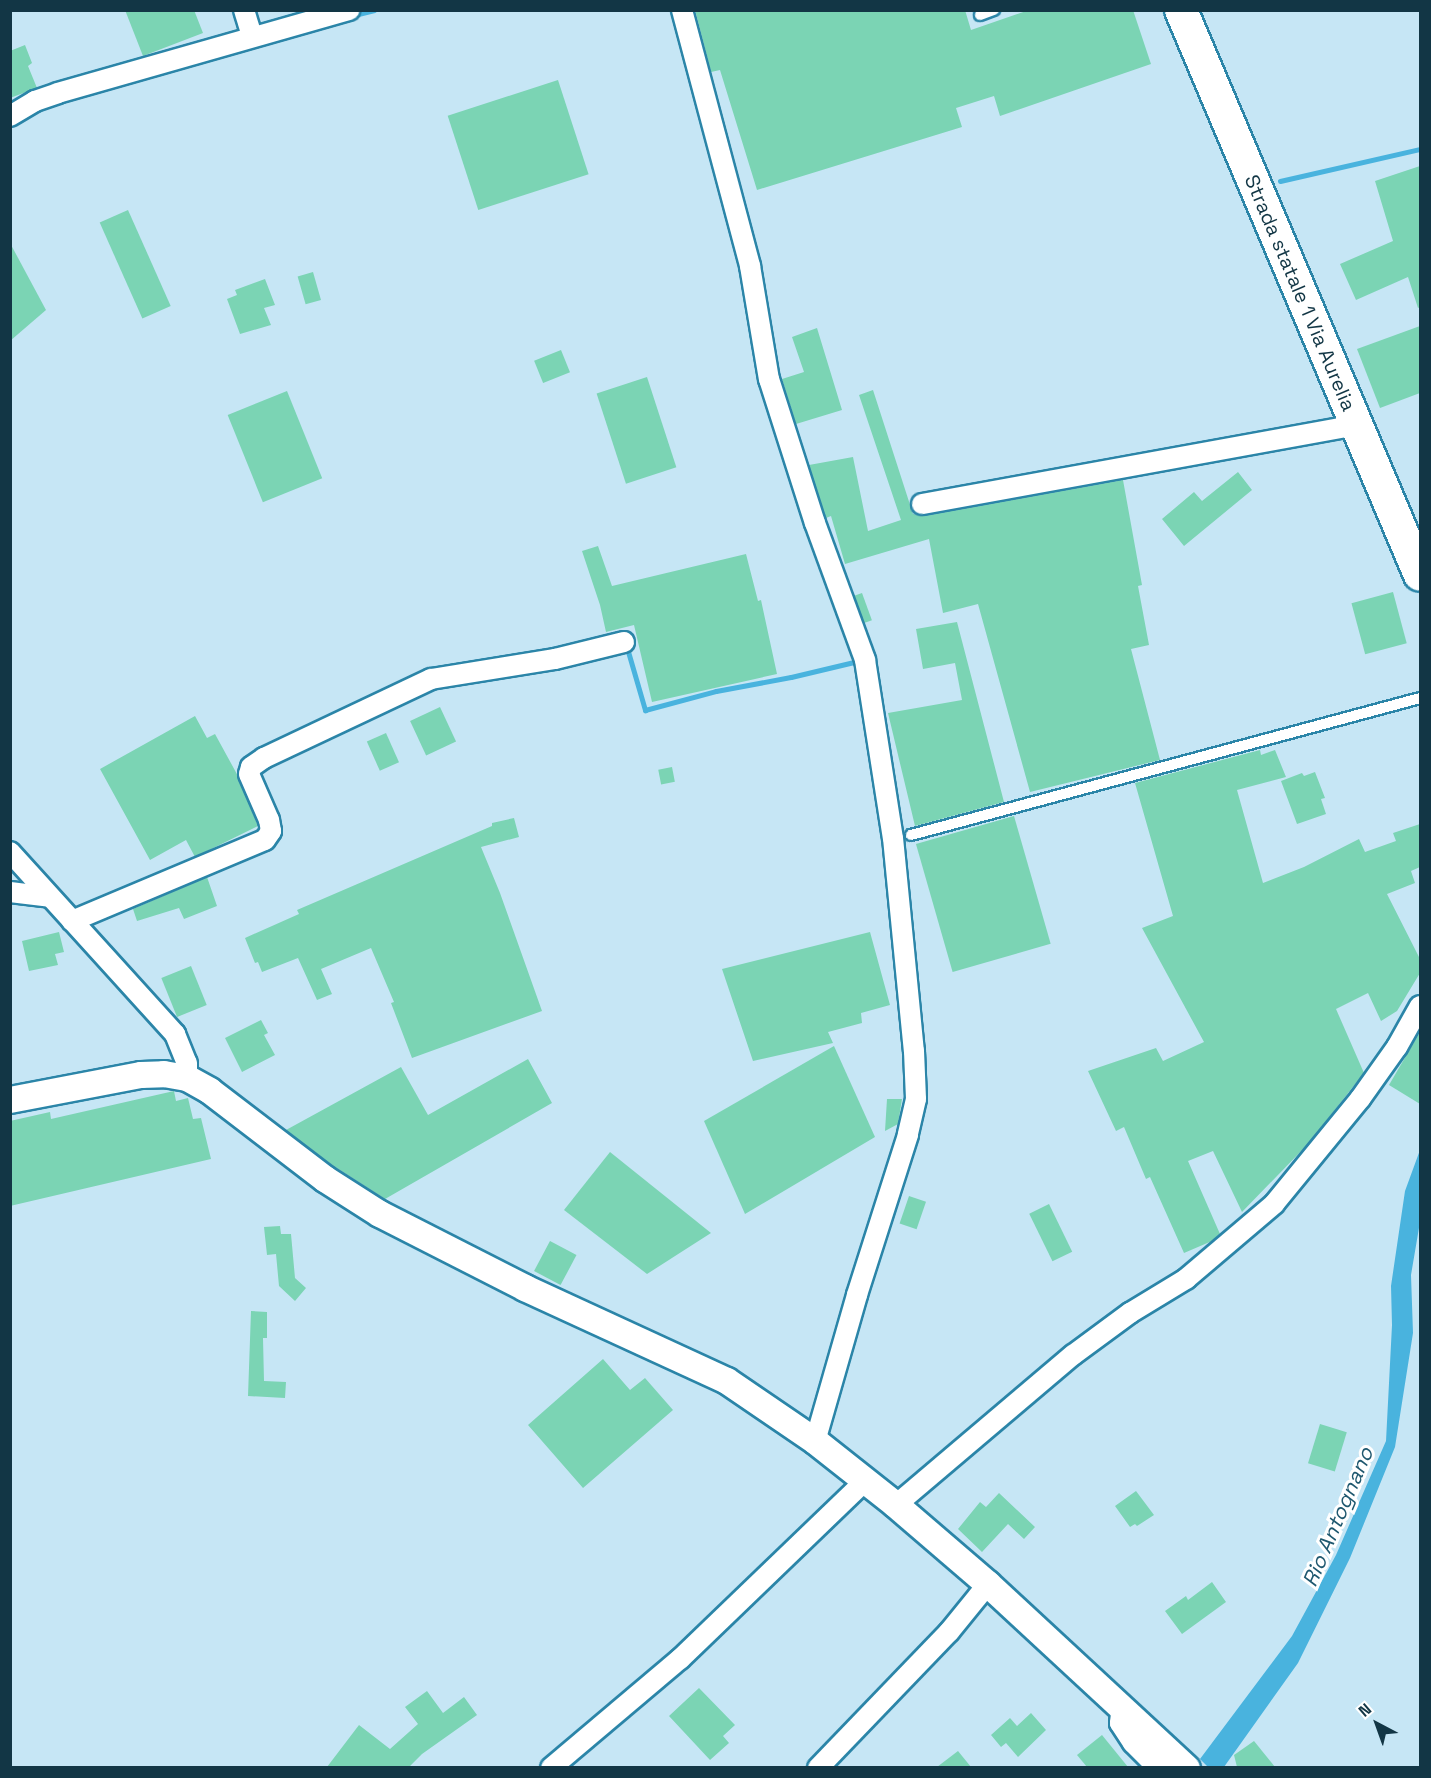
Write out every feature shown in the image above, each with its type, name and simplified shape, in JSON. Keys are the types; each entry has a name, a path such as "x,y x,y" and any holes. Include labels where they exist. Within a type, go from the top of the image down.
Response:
{"main road":[{"name":"Strada statale 1 Via Aurelia","path":"1181,10 1420,575"}],"street":[{"path":"244,10 252,36"},
{"path":"10,116 35,101 58,93 349,10"},
{"path":"682,10 750,266 769,379 815,523 865,660 893,838 914,1051 916,1099 909,1135 857,1294 815,1441"},
{"path":"922,504 1356,425"},
{"path":"72,921 265,840 271,831 269,820 249,774 251,767 264,758 431,678 555,659 624,642"},
{"path":"10,852 175,1034 187,1063 187,1078"},
{"path":"10,892 50,897"},
{"path":"896,1504 1073,1355 1130,1314 1186,1279 1274,1204 1360,1098 1397,1047 1420,1006"},
{"path":"10,1100 141,1075 164,1074 187,1078 210,1091 325,1179 380,1214 525,1288 727,1381 815,1441 896,1504 1122,1706 1162,1758 1187,1767"},
{"path":"551,1767 680,1659 866,1480"},
{"path":"818,1767 949,1632 988,1584"}],"lane":[{"path":"980,15 994,10"},
{"path":"911,835 1420,698"}],"water":[{"path":"1420,1150 1420,1222 1411,1275 1413,1333 1395,1447 1350,1558 1298,1663 1224,1767 1208,1767 1200,1759 1292,1636 1336,1555 1386,1441 1392,1325 1391,1286 1405,1191"}],"building":[{"path":"125,10 194,10 203,33 143,56"},
{"path":"695,10 965,10 971,30 1029,10 1133,10 1151,64 1000,116 994,96 956,108 962,127 757,190 720,70 711,72"},
{"path":"25,45 32,63 28,66 37,88 10,98 10,51"},
{"path":"558,80 589,174 478,210 448,116"},
{"path":"1420,166 1420,307 1418,308 1408,277 1356,300 1340,264 1393,241 1375,181"},
{"path":"128,210 171,306 142,319 100,223"},
{"path":"10,243 46,310 10,341"},
{"path":"313,272 321,300 306,304 298,276"},
{"path":"265,279 275,305 264,308 271,325 240,334 227,299 237,295 235,290"},
{"path":"1420,326 1420,393 1380,408 1357,349"},
{"path":"817,328 842,410 796,424 782,379 804,372 792,337"},
{"path":"561,350 570,372 543,383 534,361"},
{"path":"647,377 676,467 626,484 597,393"},
{"path":"873,390 913,514 924,516 1123,480 1142,585 1138,586 1149,645 1131,649 1160,760 1030,792 978,604 943,613 929,539 845,564 831,516 826,518 809,465 853,457 868,531 901,520 859,395"},
{"path":"287,391 322,478 263,502 228,415"},
{"path":"1238,472 1252,490 1184,546 1162,519 1194,492 1202,501"},
{"path":"598,546 612,586 746,554 758,601 761,600 777,674 652,702 634,625 606,632 600,605 582,551"},
{"path":"1393,592 1407,643 1365,654 1351,603"},
{"path":"862,593 872,620 863,623 854,596"},
{"path":"957,622 1004,802 915,826 888,713 962,700 955,663 923,669 916,629"},
{"path":"440,707 456,741 426,755 410,721"},
{"path":"195,716 207,738 215,734 238,776 258,826 195,857 186,840 150,860 100,769"},
{"path":"386,733 399,762 380,771 367,742"},
{"path":"1260,750 1261,755 1275,750 1286,777 1237,790 1263,883 1304,867 1359,839 1365,852 1396,841 1393,833 1420,824 1420,867 1411,871 1415,883 1387,894 1420,959 1420,973 1397,1011 1381,1021 1368,993 1336,1009 1364,1073 1307,1145 1242,1212 1213,1151 1188,1161 1220,1234 1212,1241 1184,1253 1150,1177 1146,1179 1124,1127 1116,1131 1088,1071 1156,1048 1163,1061 1204,1042 1142,928 1173,916 1135,783"},
{"path":"672,767 675,782 661,784 658,770"},
{"path":"1315,772 1325,798 1321,799 1326,814 1297,824 1281,781 1302,773 1304,776"},
{"path":"1014,816 1051,944 953,972 916,844"},
{"path":"514,818 519,837 481,847 542,1011 412,1058 391,1003 394,1002 371,948 321,969 332,994 317,1000 298,958 262,972 258,962 255,963 245,938 299,914 297,910 492,826 492,823"},
{"path":"207,877 217,906 184,919 179,908 137,921 133,909"},
{"path":"59,932 64,952 55,954 58,965 29,971 22,941"},
{"path":"870,932 890,1005 861,1013 862,1023 828,1032 833,1043 753,1061 722,969"},
{"path":"191,966 207,1005 177,1017 161,978"},
{"path":"261,1020 268,1033 264,1035 275,1055 242,1072 225,1038"},
{"path":"1420,1032 1420,1104 1389,1085"},
{"path":"834,1046 875,1137 745,1214 704,1121"},
{"path":"528,1059 552,1103 385,1199 329,1163 286,1130 401,1067 428,1115"},
{"path":"174,1091 176,1101 188,1098 193,1119 201,1118 211,1159 10,1206 10,1121 50,1112 51,1119"},
{"path":"887,1099 902,1099 898,1124 885,1131"},
{"path":"610,1152 711,1233 647,1274 564,1210"},
{"path":"909,1196 926,1202 917,1229 900,1223"},
{"path":"1049,1204 1072,1252 1052,1261 1029,1214"},
{"path":"280,1226 281,1234 291,1234 295,1278 306,1288 295,1301 279,1286 276,1254 267,1255 264,1227"},
{"path":"550,1241 576,1255 561,1285 534,1271"},
{"path":"251,1311 267,1312 267,1338 263,1338 264,1381 286,1382 285,1398 248,1396"},
{"path":"603,1359 630,1390 645,1378 673,1410 583,1488 528,1425"},
{"path":"1320,1424 1347,1432 1335,1471 1308,1463"},
{"path":"1136,1491 1154,1515 1137,1526 1135,1524 1130,1527 1115,1506"},
{"path":"999,1493 1035,1527 1024,1539 1008,1524 982,1552 958,1529 980,1502 986,1507"},
{"path":"1212,1582 1226,1602 1182,1634 1165,1611 1186,1596 1188,1600"},
{"path":"699,1688 735,1725 723,1736 729,1743 710,1760 669,1716"},
{"path":"427,1691 443,1713 464,1697 477,1715 422,1754 409,1767 327,1767 359,1725 390,1749 418,1724 405,1707"},
{"path":"1031,1713 1046,1730 1018,1757 1006,1743 1001,1747 991,1735 1010,1718 1017,1726"},
{"path":"1102,1735 1128,1767 1087,1767 1077,1755"},
{"path":"1254,1741 1275,1767 1237,1767 1234,1755"},
{"path":"958,1751 971,1767 937,1767"}],"waterway":[{"path":"350,16 374,10"},
{"path":"1280,181 1420,149"},
{"path":"751,330 753,346"},
{"path":"627,648 645,710 716,691 791,677 858,661"}],"water label":[{"name":"Rio Antognano","path":"1338,1517"}]}
